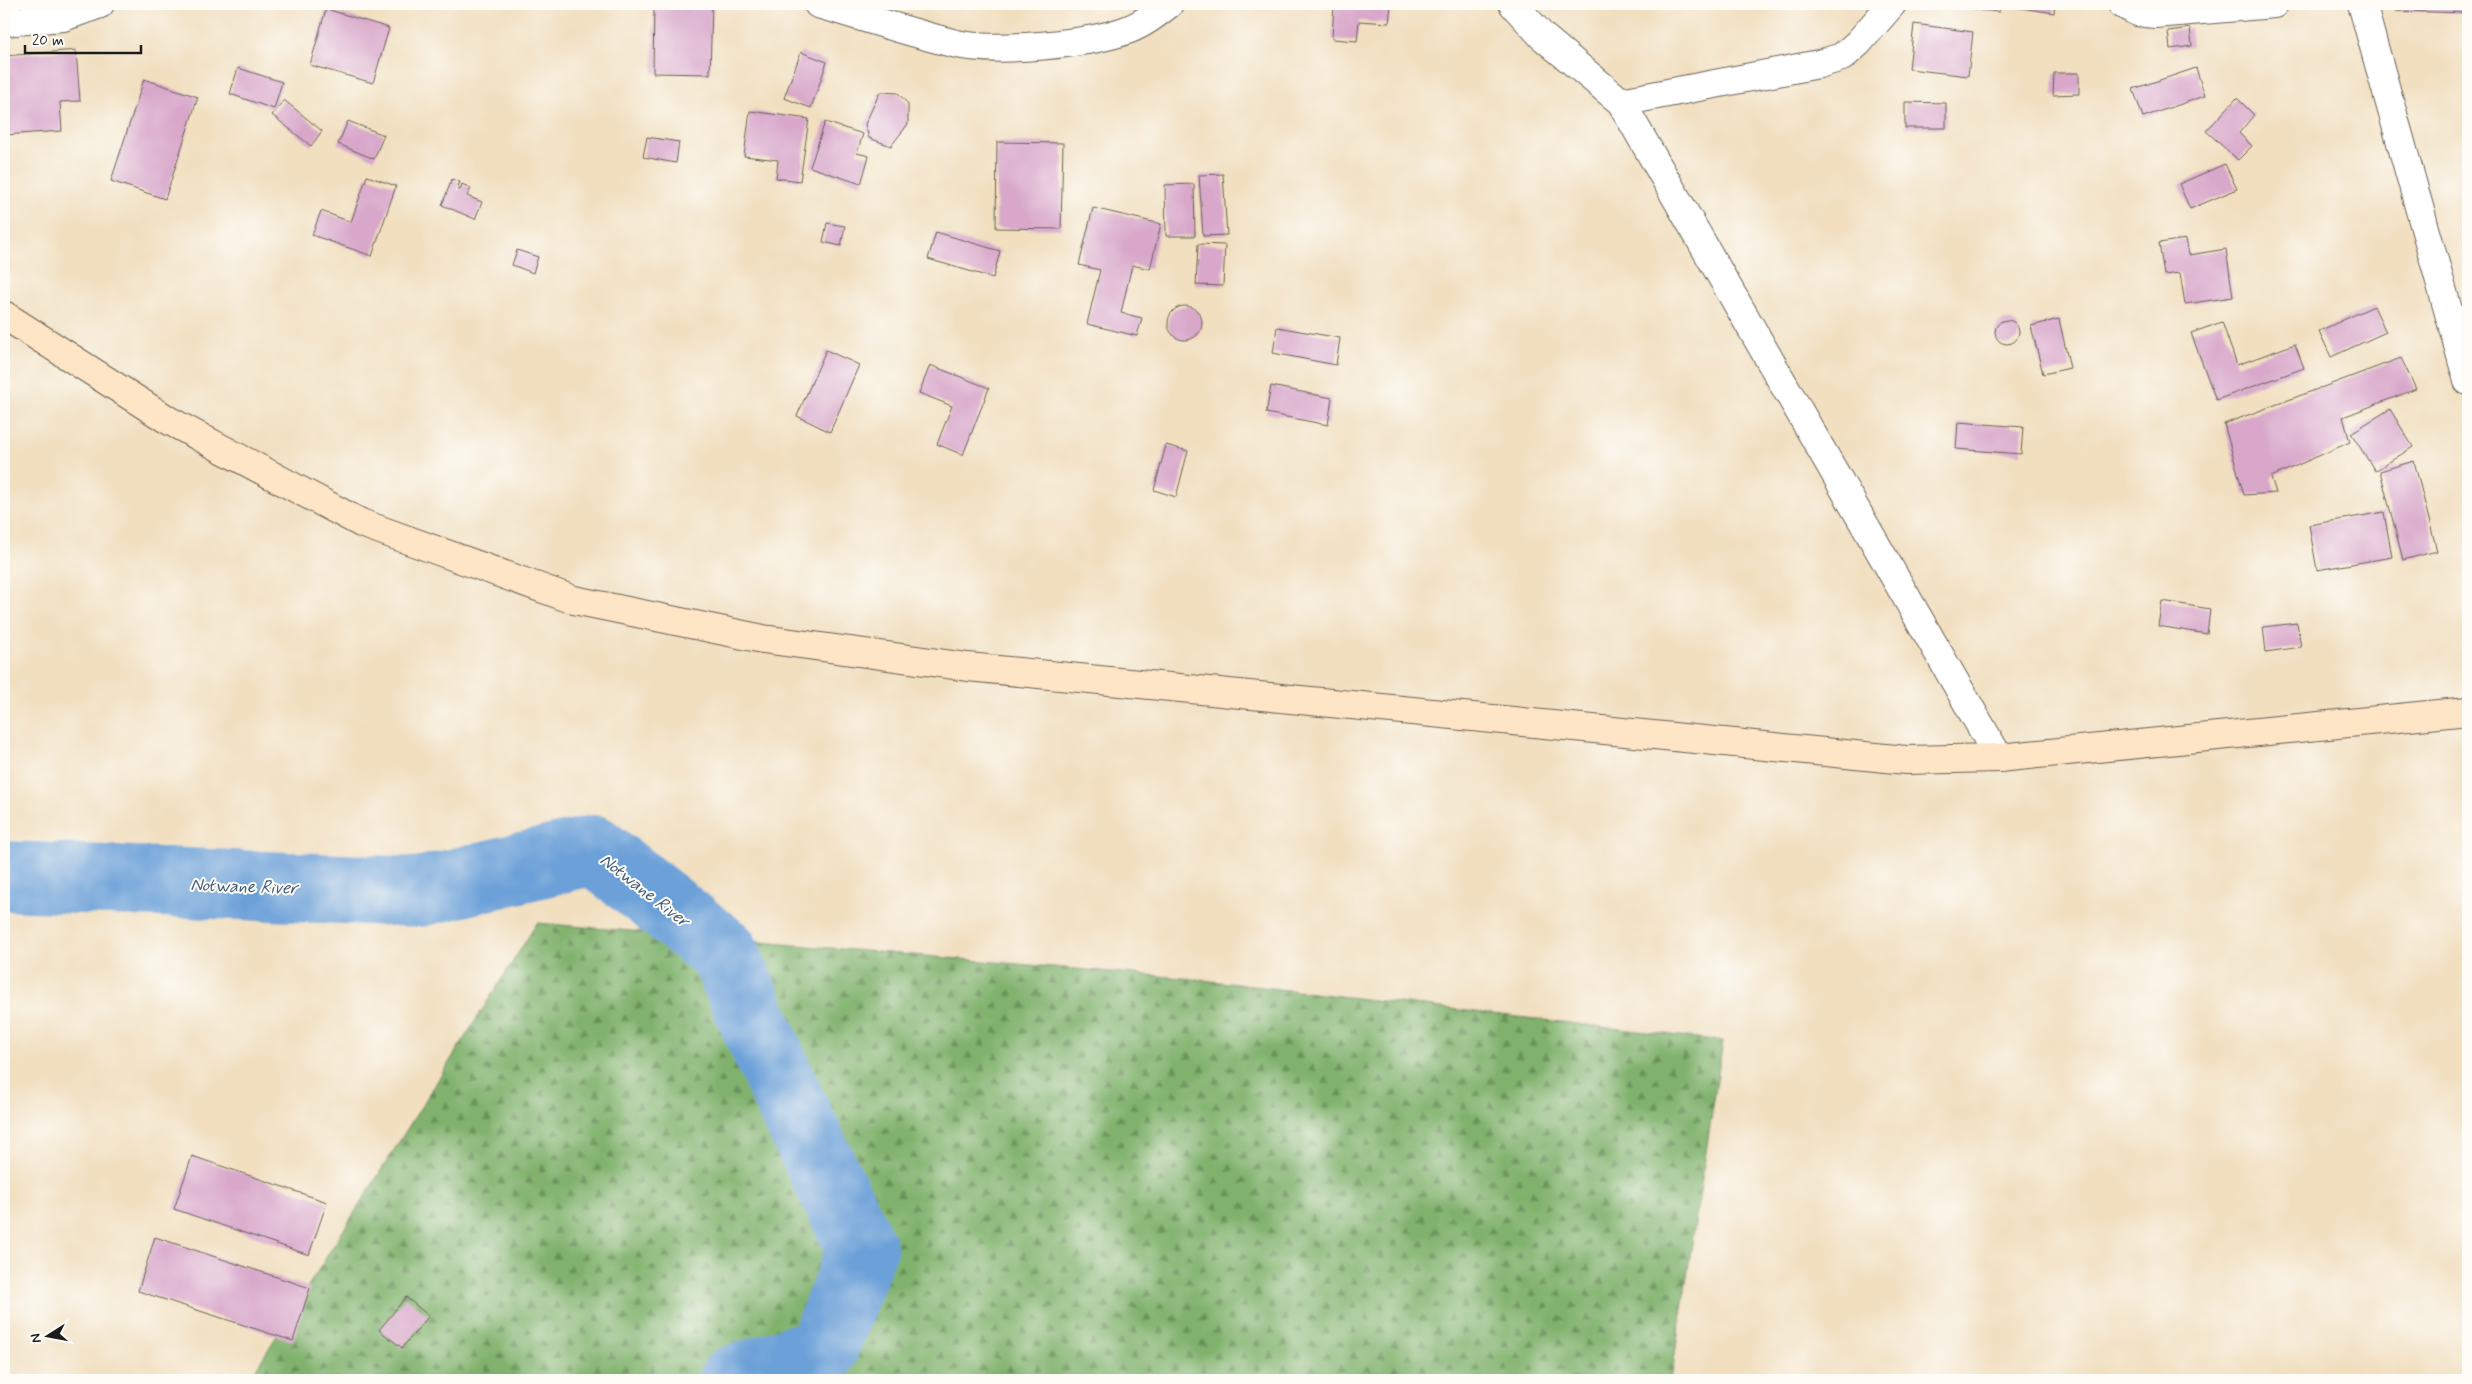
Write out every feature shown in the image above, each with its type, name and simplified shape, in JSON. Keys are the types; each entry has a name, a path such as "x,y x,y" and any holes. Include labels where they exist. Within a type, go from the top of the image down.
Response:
{"street":[{"path":"4,22 62,17 100,4"},
{"path":"818,4 959,44 994,48 1034,46 1102,37 1128,30 1152,17 1169,4"},
{"path":"1513,4 1542,36 1621,102 1999,758"},
{"path":"1621,102 1818,64 1842,56 1858,43 1892,4"},
{"path":"2122,4 2137,12 2155,14 2274,4"},
{"path":"2362,4 2468,381"},
{"path":"4,315 168,420 361,523 574,600 763,639 968,666 1906,760 1999,758 2468,711"}],"green space":[{"path":"537,923 1194,979 1723,1041 1671,1380 249,1380"}],"building":[{"path":"654,4 712,4 710,74 653,73"},
{"path":"1334,4 1391,4 1389,23 1359,21 1357,41 1332,39"},
{"path":"1974,4 2000,4 1999,12 1974,9"},
{"path":"2009,4 2055,4 2054,13 2008,6"},
{"path":"2395,4 2468,4 2468,13 2395,11"},
{"path":"326,9 389,28 373,83 310,65"},
{"path":"1914,24 1973,32 1968,76 1909,69"},
{"path":"2190,28 2192,46 2170,49 2168,31"},
{"path":"76,50 80,101 60,102 62,131 4,135 4,56"},
{"path":"801,52 827,62 811,108 784,98"},
{"path":"238,68 282,82 274,109 230,94"},
{"path":"2196,68 2205,96 2143,117 2133,89"},
{"path":"2054,73 2079,73 2079,94 2053,95"},
{"path":"144,79 198,97 165,199 111,181"},
{"path":"880,92 898,93 908,104 908,124 891,146 869,138 865,124"},
{"path":"2237,98 2254,115 2239,133 2252,146 2238,160 2206,131"},
{"path":"284,100 322,131 311,146 272,115"},
{"path":"1905,102 1946,103 1946,128 1905,128"},
{"path":"750,111 809,119 800,181 776,178 778,160 744,156"},
{"path":"348,121 384,135 374,159 338,144"},
{"path":"825,122 863,134 857,153 869,156 861,184 810,167"},
{"path":"647,137 679,142 676,163 643,157"},
{"path":"997,142 1063,143 1061,229 996,228"},
{"path":"2225,164 2237,189 2190,209 2179,184"},
{"path":"1223,174 1227,235 1203,236 1199,175"},
{"path":"367,176 396,186 372,256 312,235 321,211 351,222"},
{"path":"452,179 460,182 457,189 460,190 462,184 471,188 467,196 482,202 475,219 442,205"},
{"path":"1194,184 1195,236 1166,236 1165,185"},
{"path":"1093,208 1161,224 1150,269 1132,265 1121,313 1142,318 1137,336 1087,324 1100,270 1079,265"},
{"path":"827,223 845,226 841,246 823,242"},
{"path":"936,232 1000,251 993,278 928,259"},
{"path":"2186,239 2189,255 2226,249 2233,297 2185,304 2180,273 2164,275 2159,243"},
{"path":"1198,244 1225,245 1223,286 1196,285"},
{"path":"517,250 538,257 533,273 512,265"},
{"path":"1185,306 1197,311 1202,323 1197,335 1185,340 1173,335 1168,323 1173,311"},
{"path":"2374,306 2386,332 2331,357 2319,331"},
{"path":"2059,319 2070,368 2043,374 2031,326"},
{"path":"2007,320 2016,323 2019,332 2016,341 2007,344 1998,341 1995,332 1998,323"},
{"path":"2222,322 2237,365 2295,344 2304,368 2216,400 2191,333"},
{"path":"1277,327 1340,338 1336,365 1273,353"},
{"path":"826,350 859,365 830,432 797,416"},
{"path":"2401,358 2416,389 2343,417 2350,442 2271,477 2276,493 2244,495 2224,424"},
{"path":"930,365 989,388 963,455 937,444 952,406 919,393"},
{"path":"1271,386 1332,398 1328,425 1266,413"},
{"path":"2390,409 2413,447 2375,471 2351,433"},
{"path":"1958,422 2023,427 2021,454 1956,449"},
{"path":"1166,445 1188,451 1176,497 1154,490"},
{"path":"2414,461 2437,551 2403,560 2380,471"},
{"path":"2384,512 2392,557 2317,570 2309,525"},
{"path":"2162,601 2210,609 2207,634 2158,626"},
{"path":"2297,623 2301,647 2266,652 2263,627"},
{"path":"192,1156 327,1202 309,1255 174,1209"},
{"path":"155,1237 310,1288 293,1341 138,1291"},
{"path":"406,1297 429,1316 402,1348 379,1330"}],"waterway":[{"name":"Notwane River","path":"4,876 419,892 594,850 724,952 787,1096 862,1249 822,1351 734,1380"}]}
